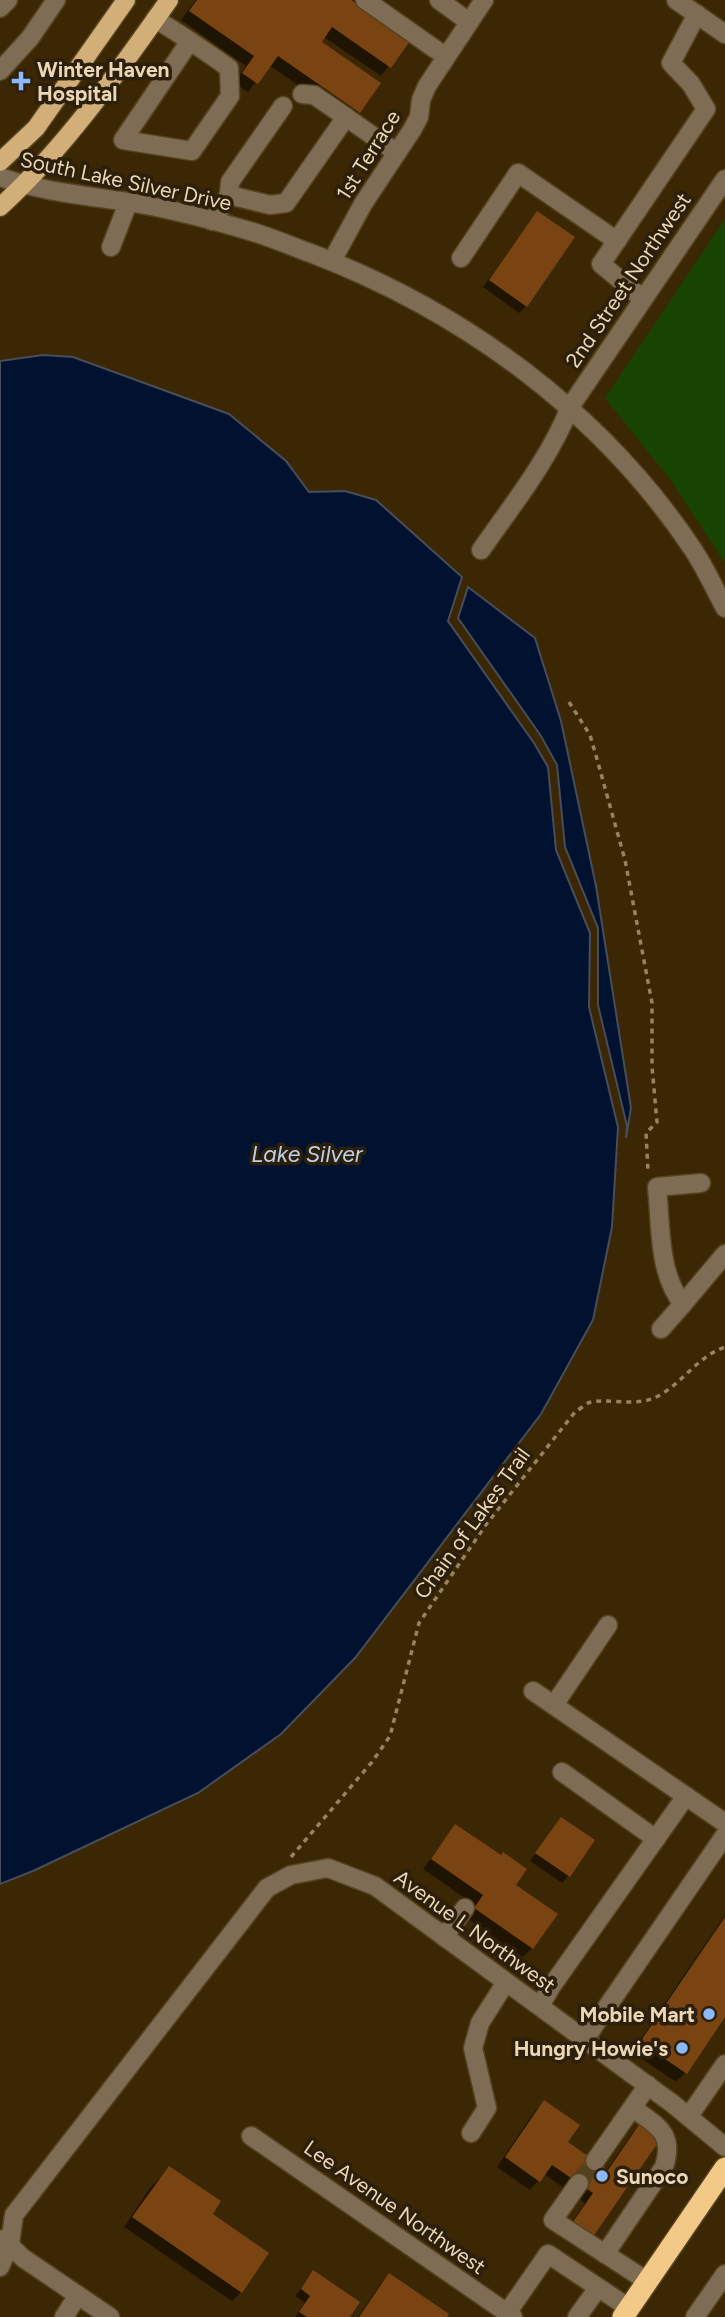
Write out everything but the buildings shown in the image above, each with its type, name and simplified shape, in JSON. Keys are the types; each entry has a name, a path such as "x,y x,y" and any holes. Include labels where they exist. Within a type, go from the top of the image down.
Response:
{"highway":[{"path":"626,2313 725,2168"}],"main road":[{"path":"0,162 36,128 126,0"},
{"path":"0,206 24,185 105,90 169,0"}],"street":[{"path":"0,8 8,0"},
{"path":"0,71 30,38 56,0"},
{"path":"365,0 445,56"},
{"path":"439,0 469,22"},
{"name":"1st Terrace","path":"331,261 363,204 412,130 419,117 421,100 427,86 484,0"},
{"path":"676,0 725,34"},
{"path":"643,299 601,264 706,109 691,84 671,63 696,14"},
{"path":"155,19 190,41 229,68 230,96 192,151 122,140 190,41"},
{"path":"302,94 314,95 397,153"},
{"path":"212,221 229,195 230,182 283,106"},
{"path":"229,195 270,205 286,203 346,117"},
{"path":"461,258 517,173 617,241"},
{"name":"South Lake Silver Drive","path":"0,177 24,185 128,202 256,233 391,287 443,315 506,357 569,407 627,466 668,515 702,565 725,608"},
{"name":"2nd Street Northwest","path":"481,550 544,461 569,407 725,179"},
{"path":"111,247 128,202"},
{"path":"683,1304 673,1292 664,1260 657,1187 701,1183"},
{"path":"661,1329 725,1254"},
{"path":"554,1705 608,1625"},
{"path":"533,1691 725,1823"},
{"path":"562,1772 656,1839"},
{"path":"540,2006 686,1796"},
{"path":"585,2039 725,1835"},
{"name":"Avenue L Northwest","path":"0,2267 14,2215 267,1888 291,1875 328,1868 375,1886 648,2085 725,2147"},
{"path":"444,1937 466,1908"},
{"path":"471,2133 486,2108 473,2049 480,2023 506,1982"},
{"path":"689,2116 725,2064"},
{"path":"595,2161 648,2085"},
{"path":"605,2254 664,2167 667,2157 668,2147 661,2129 633,2108"},
{"name":"Lee Avenue Northwest","path":"251,2136 512,2310"},
{"path":"579,2183 553,2220 648,2281"},
{"path":"5,2241 23,2258 110,2317"},
{"path":"512,2310 548,2254 596,2287 626,2313"},
{"path":"695,2317 725,2274"},
{"path":"577,2317 596,2287"},
{"path":"64,2317 78,2295"}],"path":[{"path":"569,702 590,735 595,752 626,867 652,1003 652,1067 657,1122 646,1133 648,1177"},
{"name":"Chain of Lakes Trail","path":"291,1875 288,1867 290,1858 372,1762 390,1736 419,1623 485,1526 575,1412 589,1402 636,1402 654,1398 672,1386 699,1361 725,1348"}],"green space":[{"path":"725,219 725,563 672,482 605,398"}],"water":[{"name":"Lake Silver","path":"43,355 73,357 229,414 286,461 309,492 345,491 376,500 462,577 448,621 548,767 556,850 590,933 589,1007 618,1127 612,1227 593,1320 541,1414 355,1658 281,1734 198,1793 0,1884 0,361"},
{"path":"468,587 535,638 561,721 596,886 631,1108 626,1138 627,1126 598,1005 598,928 565,847 557,765 541,736 458,618"}],"tunnel":[{"path":"579,2183 595,2161"}],"place":[{"name":"Winter Haven Hospital","path":"21,81"},
{"name":"Mobile Mart","path":"709,2014"},
{"name":"Hungry Howie's","path":"682,2048"},
{"name":"Sunoco","path":"602,2176"}]}
